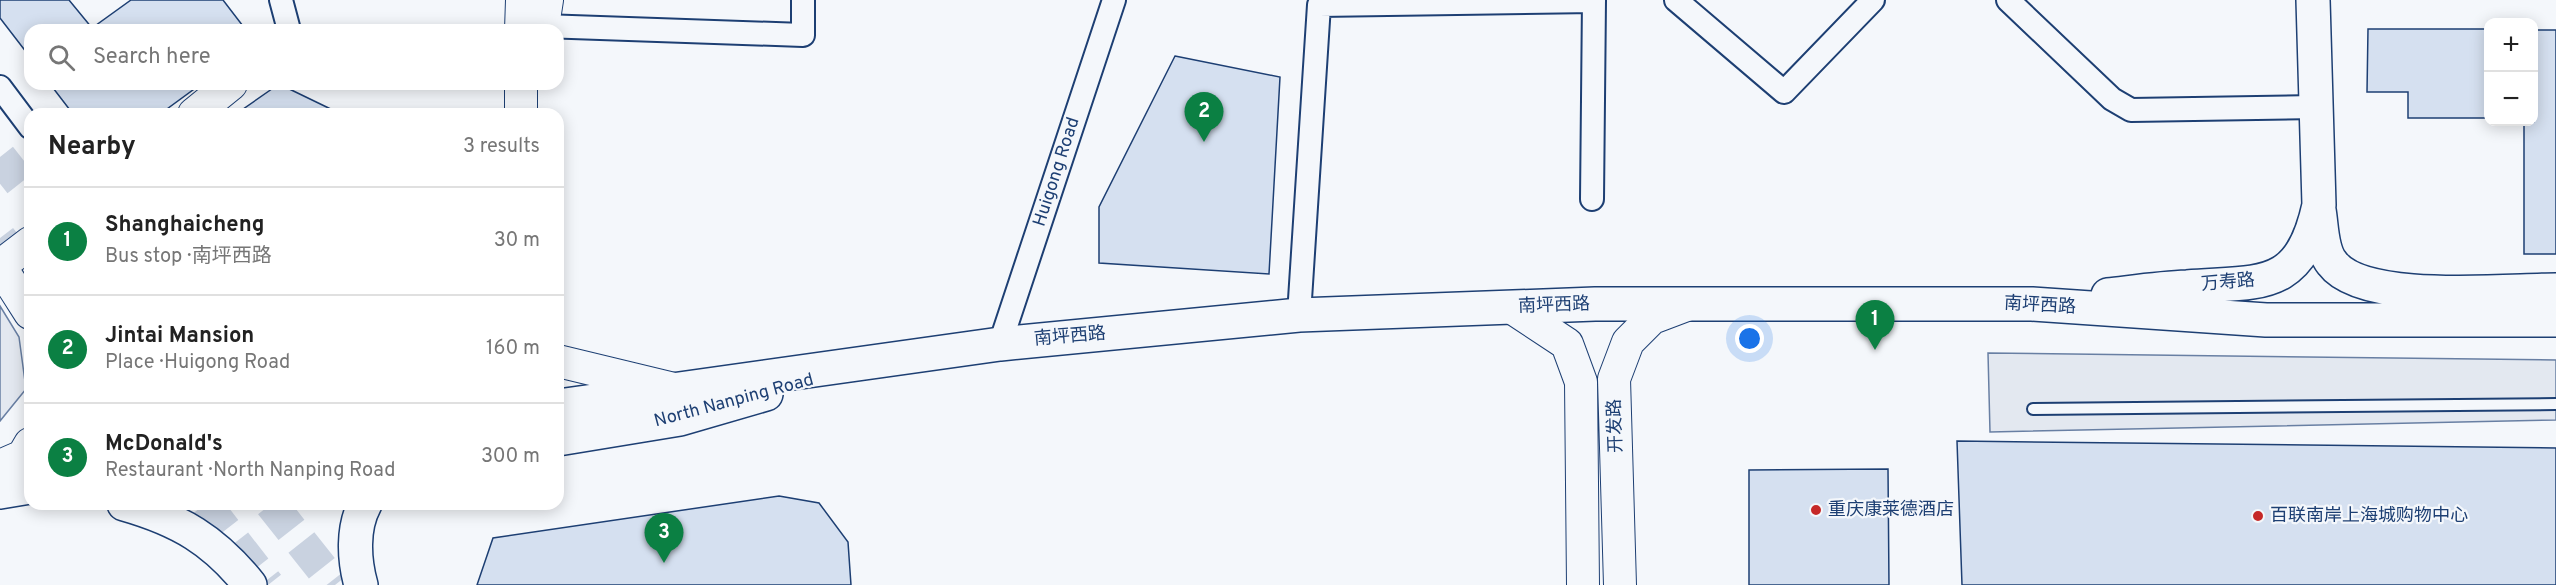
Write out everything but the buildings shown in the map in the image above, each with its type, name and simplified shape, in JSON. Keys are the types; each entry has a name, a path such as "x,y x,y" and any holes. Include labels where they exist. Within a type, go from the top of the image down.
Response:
{"main road":[{"name":"万寿路","path":"2032,304 2187,286 2242,285 2269,279 2295,263 2312,236 2319,205 2313,0"},
{"path":"2319,205 2324,246 2330,262 2345,276 2364,285 2388,290 2424,291 2556,290"},
{"name":"南坪西路","path":"564,405 1000,344 1299,315 1511,307 1689,304 2032,304 2266,320 2556,320"},
{"name":"North Nanping Road","path":"564,438 680,419 874,362"},
{"path":"0,492 24,488"},
{"path":"0,497 24,496"},
{"path":"146,510 161,514 195,533 230,560 249,585"},
{"path":"361,585 356,568 356,536 363,510"}],"street":[{"path":"281,0 287,24"},
{"path":"532,17 803,35 803,0"},
{"name":"Huigong Road","path":"1000,344 1114,0"},
{"path":"1299,315 1319,5 1594,0 1592,199"},
{"path":"1676,0 1784,92 1873,0"},
{"path":"2008,0 2112,99 2131,110 2316,107"},
{"path":"0,87 24,120"},
{"path":"201,108 224,90"},
{"path":"521,90 521,108"},
{"path":"24,248 0,266 24,304"},
{"name":"开发路","path":"1620,585 1614,379 1628,342 1652,318 1689,304"},
{"name":"开发路","path":"1511,307 1567,344 1581,382 1583,585"},
{"path":"564,362 676,390"},
{"path":"0,466 24,454"}],"lane":[{"path":"2033,409 2556,404"}],"shaded area":[{"path":"0,306 19,337 24,391 0,421"},
{"path":"1988,353 2556,360 2556,420 1990,432"}],"tunnel":[{"path":"0,157 24,187"},
{"path":"0,238 24,269"},
{"path":"210,510 268,585"},
{"path":"276,510 335,585"}],"place":[{"name":"Jintai Mansion","path":"1204,142"},
{"name":"Shanghaicheng","path":"1875,350"},
{"name":"重庆康莱德酒店","path":"1816,510"},
{"name":"百联南岸上海城购物中心","path":"2258,516"},
{"name":"McDonald's","path":"664,563"}]}
